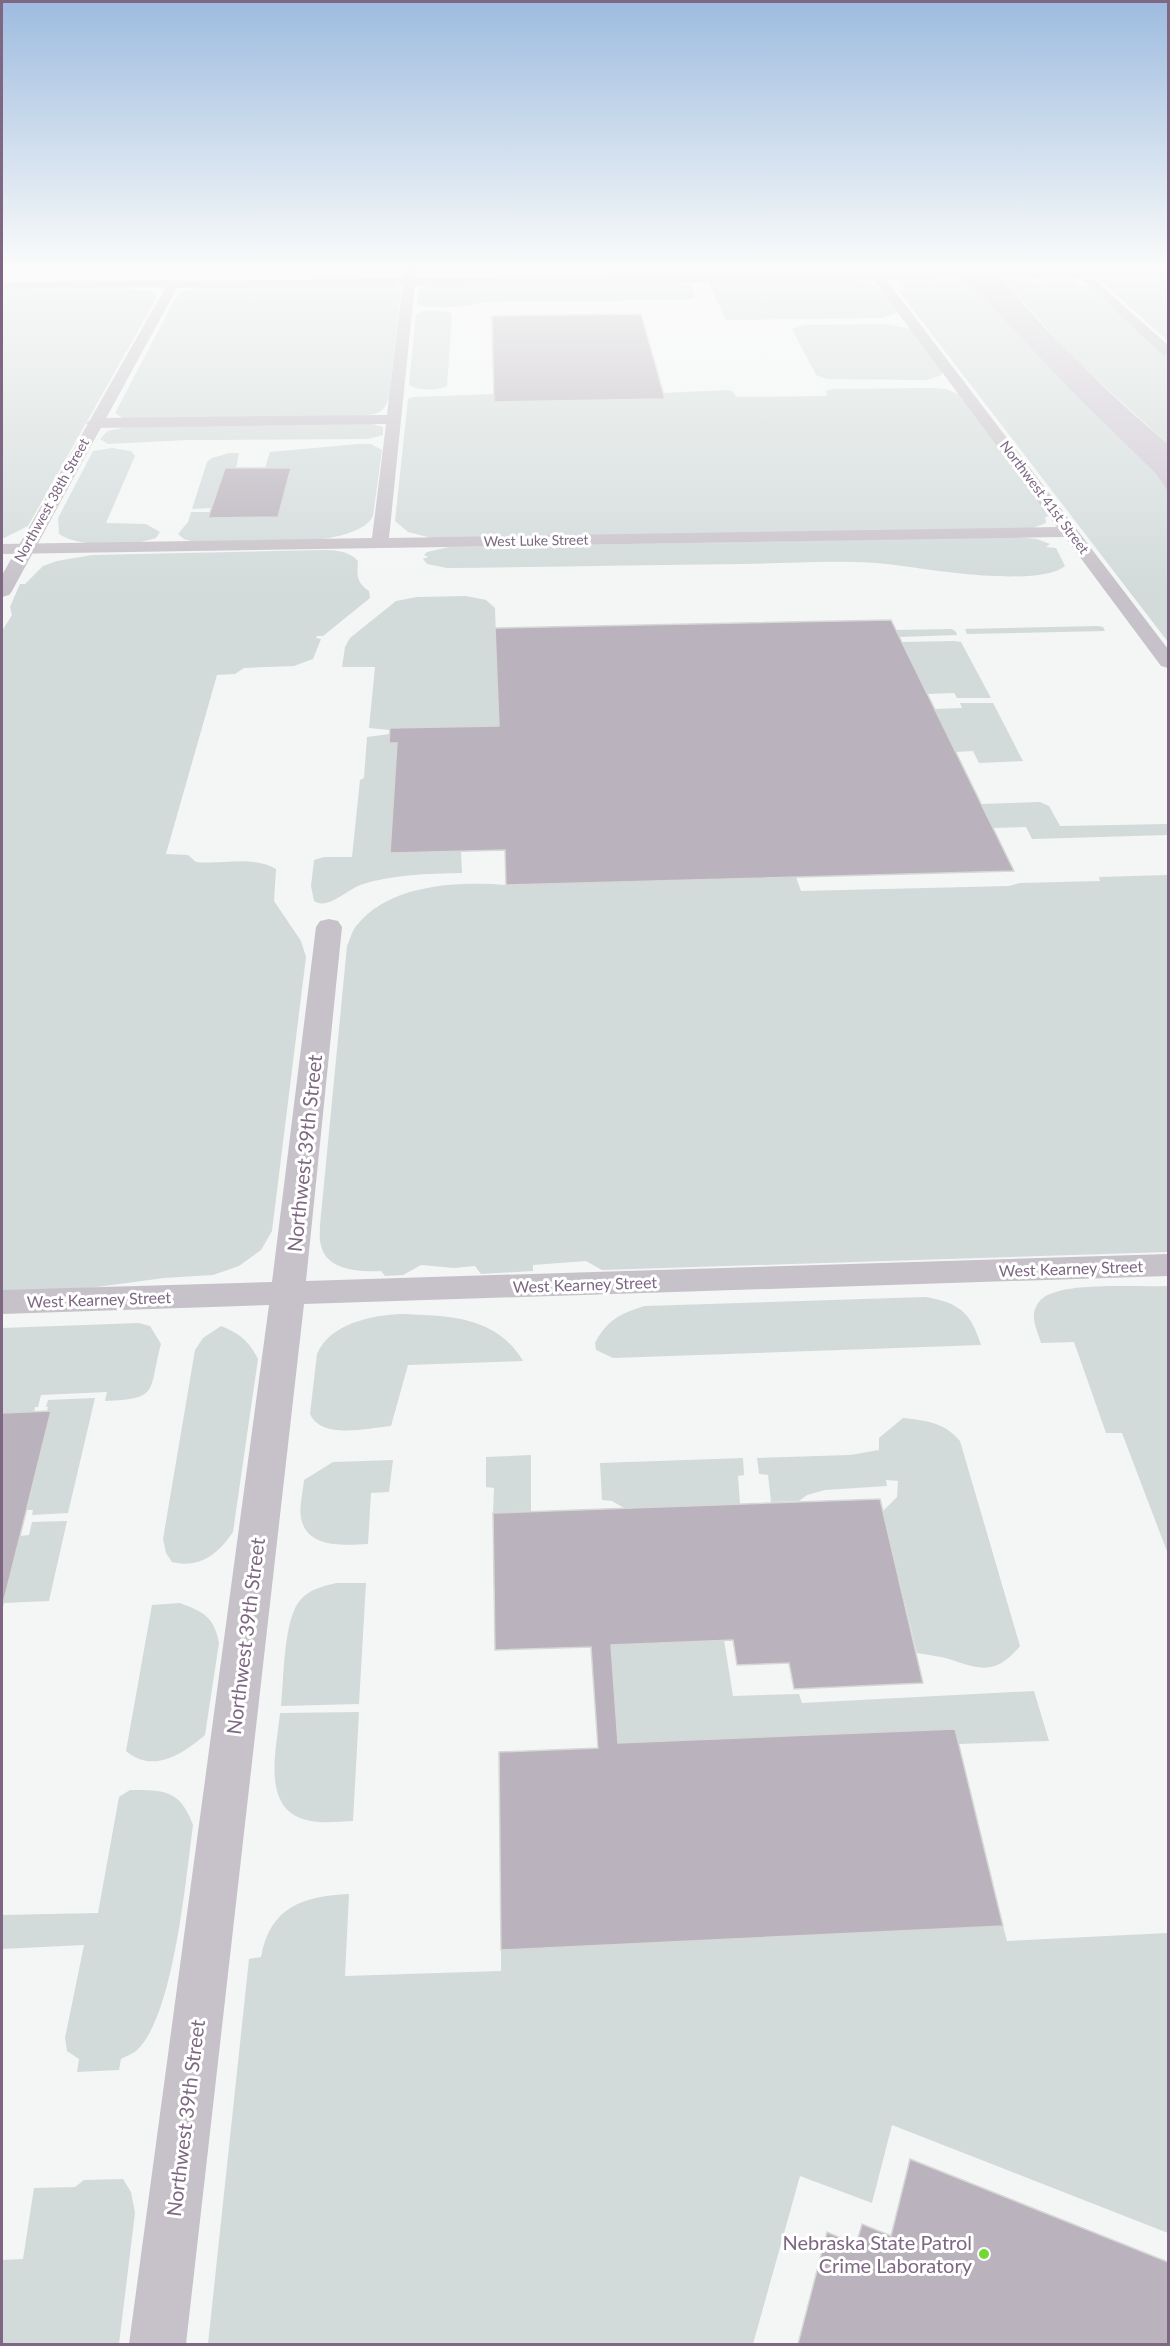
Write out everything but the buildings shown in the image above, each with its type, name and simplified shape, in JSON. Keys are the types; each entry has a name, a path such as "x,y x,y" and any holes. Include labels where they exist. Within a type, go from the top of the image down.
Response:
{"street":[{"name":"Northwest 38th Street","path":"2,591 123,372"},
{"path":"380,543 400,372"},
{"name":"Northwest 41st Street","path":"950,372 1168,662"},
{"path":"94,423 395,419"},
{"name":"West Luke Street","path":"2,549 1071,532"},
{"name":"Northwest 39th Street","path":"157,2344 288,1293 329,927"},
{"name":"West Kearney Street","path":"2,1302 1168,1265"}],"shaded area":[{"path":"2,372 115,372 28,526 2,539"},
{"path":"136,372 392,372 389,397 385,407 371,415 124,419 115,413"},
{"path":"410,372 448,372 447,386 443,388 423,389 409,385"},
{"path":"815,372 942,372 942,375 927,380 827,379"},
{"path":"961,372 1054,372 1156,474 1168,492 1168,642"},
{"path":"1054,372 1089,372 1168,444 1168,492 1156,474"},
{"path":"1089,372 1168,372 1168,444"},
{"path":"834,389 946,389 960,395 1050,516 1045,517 1046,523 1033,528 436,539 408,532 395,521 408,399 413,397 494,394 494,402 665,399 663,393 726,390 732,391 737,397 827,396 826,391"},
{"path":"372,424 383,427 383,435 368,439 189,440 108,444 100,439 107,431 136,425"},
{"path":"371,444 382,450 373,516 362,527 343,535 291,542 194,542 178,534 188,522 191,512 210,512 208,518 278,517 291,468 265,468 270,452"},
{"path":"112,448 131,451 135,456 106,523 146,524 160,532 156,538 121,544 93,544 68,539 59,534 58,518 93,451"},
{"path":"229,453 239,453 236,468 225,469 211,508 192,509 207,462 212,458"},
{"path":"1017,537 1037,539 1050,544 1046,547 1056,548 1065,566 1053,572 1035,575 991,576 889,564 847,562 447,568 427,564 423,559 428,557 424,555 427,552 449,547"},
{"path":"336,551 354,557 358,561 358,578 369,591 370,598 323,636 317,636 316,638 321,639 313,659 294,666 244,668 235,674 217,675 166,854 188,855 196,862 206,863 257,862 276,869 274,901 301,941 306,957 272,1231 261,1250 239,1266 213,1275 164,1278 67,1291 2,1292 2,631 12,615 10,607 20,584 25,584 43,566 57,561 92,555"},
{"path":"466,596 486,600 495,608 499,726 390,730 369,728 375,667 342,667 345,647 350,638 396,601 417,597"},
{"path":"1103,627 1105,631 967,634 965,629"},
{"path":"952,629 957,635 899,637 896,630"},
{"path":"902,642 961,642 991,698 957,698 954,693 927,694"},
{"path":"960,703 993,703 1023,761 979,763 973,751 955,752 935,709 962,708"},
{"path":"390,734 389,743 397,743 461,851 462,873 411,875 372,881 331,901 319,903 314,901 311,886 314,860 324,857 352,857 360,780 364,778 367,737"},
{"path":"1040,802 1049,806 1060,826 1168,824 1168,835 1032,839 1026,827 993,828 981,804"},
{"path":"1168,875 1168,1252 602,1270 586,1261 533,1265 533,1271 481,1274 475,1266 454,1268 421,1265 403,1275 385,1276 381,1271 345,1268 337,1265 324,1254 320,1240 320,1225 347,946 357,925 371,911 387,901 426,888 467,884 506,885 796,877 801,891 1009,886 1020,883 1100,881 1099,877"},
{"path":"1168,1286 1168,1554 1122,1433 1106,1433 1074,1342 1041,1343 1035,1325 1034,1311 1043,1298 1064,1290 1093,1287"},
{"path":"926,1297 938,1299 963,1311 973,1325 981,1345 613,1358 596,1350 595,1343 604,1328 622,1315 645,1306"},
{"path":"402,1314 454,1318 486,1327 512,1346 523,1361 408,1365 391,1426 335,1430 316,1422 310,1414 317,1354 323,1343 342,1328 354,1323 378,1316"},
{"path":"139,1323 150,1326 161,1344 152,1382 144,1394 136,1398 105,1401 107,1392 41,1395 34,1412 2,1413 2,1328"},
{"path":"221,1326 243,1338 258,1359 233,1532 221,1547 207,1558 182,1564 172,1562 166,1553 163,1539 195,1350 203,1338"},
{"path":"95,1398 68,1513 32,1515 33,1510 27,1510 51,1412 47,1411 48,1407 46,1407 48,1400"},
{"path":"903,1418 941,1426 960,1441 1020,1646 996,1666 971,1666 917,1653 883,1511 897,1497 898,1481 886,1480 887,1486 825,1490 807,1495 799,1501 771,1502 768,1475 759,1474 757,1458 850,1455 879,1450 879,1438"},
{"path":"531,1455 531,1511 493,1513 494,1488 486,1487 486,1457"},
{"path":"743,1458 744,1475 738,1476 740,1504 624,1508 612,1501 602,1500 600,1463"},
{"path":"393,1460 389,1492 371,1493 368,1544 328,1543 311,1535 305,1528 301,1518 304,1480 333,1462"},
{"path":"67,1521 49,1601 3,1603 20,1536 29,1535 32,1522"},
{"path":"336,1583 366,1583 359,1704 281,1706 288,1633 296,1607 309,1592"},
{"path":"180,1603 196,1609 211,1621 219,1643 205,1735 187,1749 167,1759 147,1761 136,1758 126,1751 152,1605"},
{"path":"724,1640 733,1696 799,1694 802,1703 1034,1691 1049,1741 959,1744 955,1729 618,1743 611,1645"},
{"path":"359,1712 353,1821 320,1822 300,1818 287,1809 279,1797 275,1782 280,1713"},
{"path":"130,1790 170,1794 183,1805 193,1825 176,1944 160,2008 150,2033 137,2050 121,2059 119,2070 77,2072 79,2059 67,2051 65,2038 84,1945 2,1949 2,1915 98,1913 119,1797"},
{"path":"349,1894 345,1976 501,1971 501,1950 1003,1926 1007,1941 1168,1933 1168,2233 892,2125 872,2203 800,2176 753,2344 208,2344 249,1959 261,1957 265,1940 272,1926 291,1908 317,1898"},
{"path":"123,2179 131,2192 135,2213 119,2344 2,2344 2,2260 23,2259 34,2188 75,2187 84,2180"}],"place":[{"name":"Nebraska State Patrol Crime Laboratory","path":"984,2254"}]}
